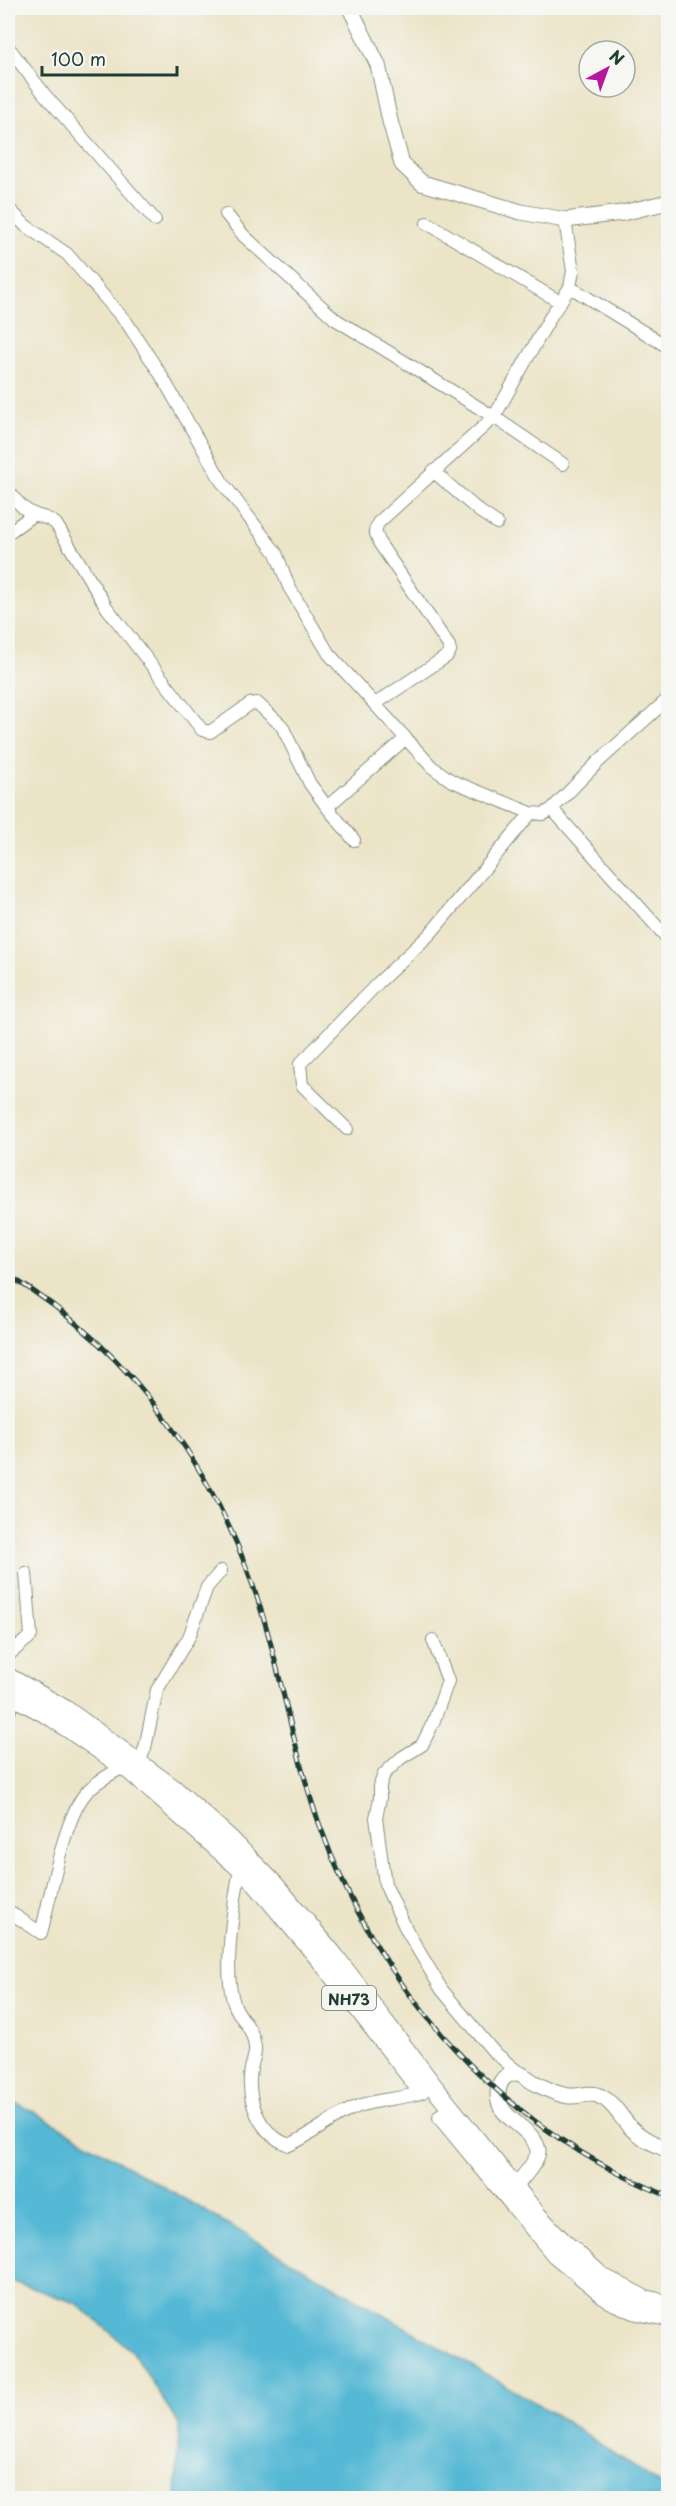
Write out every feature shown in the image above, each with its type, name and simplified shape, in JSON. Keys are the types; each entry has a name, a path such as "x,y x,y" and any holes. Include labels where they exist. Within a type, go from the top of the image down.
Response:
{"highway":[{"name":"NH73","path":"8,1677 65,1709 131,1765 240,1869 322,1962 423,2092 511,2192 563,2242 602,2277 644,2299 669,2304"},
{"name":"NH73","path":"11,1695 173,1788 231,1840 275,1885 333,1954 555,2254 611,2300 637,2311 669,2317"}],"main road":[{"path":"350,8 378,65 402,164 422,183 521,212 565,220 622,213 669,202"},
{"path":"511,2192 536,2160 538,2151 535,2142 500,2108 498,2093 500,2084 504,2077 518,2072 536,2084 570,2096 596,2095 612,2105 630,2128 652,2143 669,2150"}],"street":[{"path":"8,47 45,95 155,220"},
{"path":"8,208 26,226 67,254 127,323 161,375 222,482 276,553 289,586 329,654 432,767 452,781 531,813 544,814 669,699"},
{"path":"226,214 244,236 334,319 494,417 563,464"},
{"path":"375,705 447,656 450,651 449,646 380,544 375,531 378,523 494,417 570,287 573,271 565,220"},
{"path":"427,223 560,302"},
{"path":"570,287 669,347"},
{"path":"433,471 478,511 496,523"},
{"path":"8,490 21,506 34,514 49,517 56,524 107,608 202,730 210,732 250,704 257,703 282,726 310,784 354,840"},
{"path":"8,533 34,514"},
{"path":"327,807 405,739"},
{"path":"552,809 669,939"},
{"path":"348,1129 302,1085 300,1064 378,982 430,934 531,813"},
{"path":"8,1911 41,1932 62,1849 79,1804 86,1792 131,1765 145,1748 158,1690 189,1637 207,1587 221,1571"},
{"path":"8,1655 30,1636 26,1573"},
{"path":"433,1640 448,1681 433,1723 422,1745 401,1758 384,1774 380,1785 376,1818 385,1884 407,1931 442,1990 492,2051 518,2072"},
{"path":"8,1714 11,1695"},
{"path":"240,1869 234,1902 230,1983 236,2007 252,2032 256,2050 249,2088 254,2108 263,2126 278,2141 289,2145 355,2107 377,2100 407,2098 423,2092"}],"water":[{"path":"8,2100 31,2110 553,2413 668,2489 668,2498 176,2498 179,2425 133,2352 76,2303 8,2280"}],"railway":[{"path":"8,1275 54,1306 97,1342 135,1382 169,1425 200,1471 226,1520 247,1570 265,1623 319,1823 344,1885 376,1943 412,1998 454,2048 500,2093 552,2133 608,2168 668,2196"}]}
